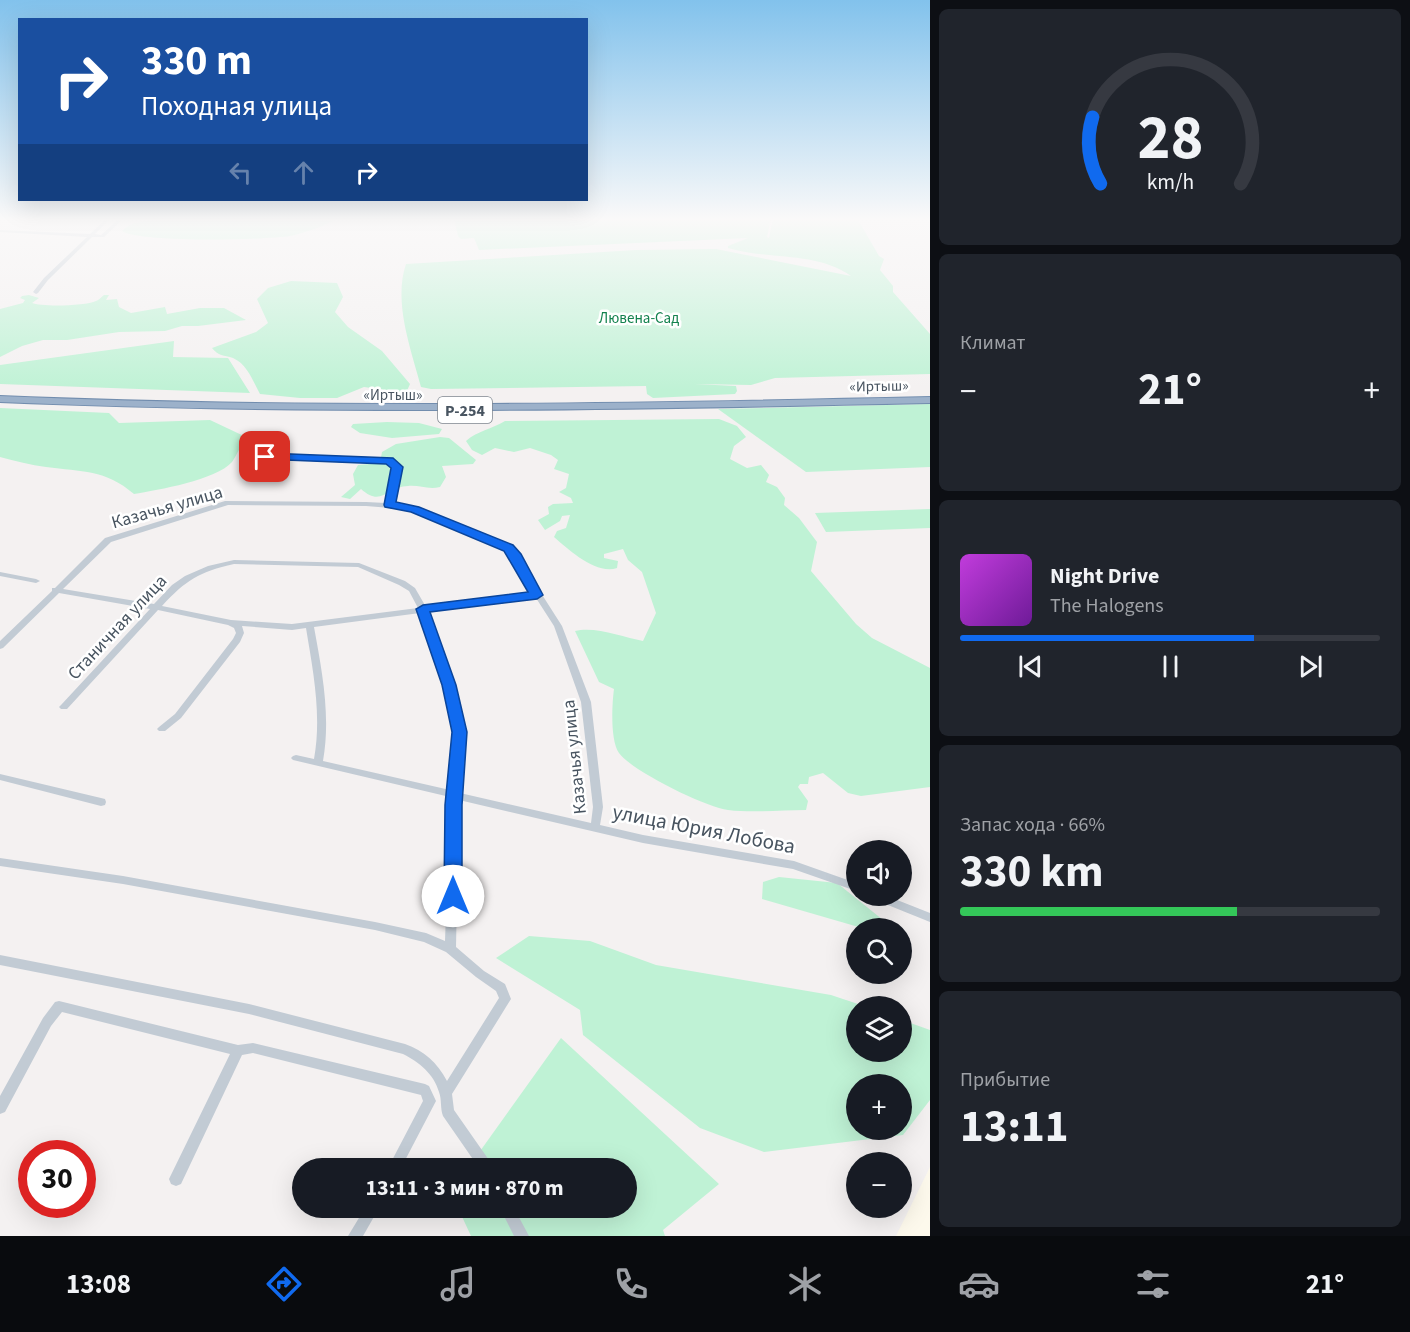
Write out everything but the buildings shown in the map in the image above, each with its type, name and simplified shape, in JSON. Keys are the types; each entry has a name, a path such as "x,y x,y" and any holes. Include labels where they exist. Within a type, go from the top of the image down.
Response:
{"highway":[{"name":"«Иртыш»","path":"0,399 205,408 371,410 930,400"}],"street":[{"path":"36,292 49,276"},
{"path":"244,456 389,460 397,467 390,505"},
{"name":"Казачья улица","path":"0,646 55,590 113,537 219,505 246,502 390,505 414,509 508,548 551,613 586,702 598,807 596,828"},
{"name":"Станичная улица","path":"64,707 155,607 183,580 219,565 234,562 359,565 402,583 412,590 423,609 458,720 459,748 454,795 450,949"},
{"path":"0,574 36,581"},
{"path":"55,590 231,623 310,626 537,595"},
{"path":"162,729 178,716 237,640 240,633 238,627 231,623"},
{"path":"310,626 322,717 322,748 318,764"},
{"name":"улица Юрия Лобова","path":"296,758 643,839 794,865 846,883"},
{"path":"0,777 101,802"},
{"path":"0,862 123,880 375,926 426,938 450,949 501,988 505,999 446,1093"},
{"path":"901,906 930,918"},
{"path":"0,960 249,1009 405,1049 422,1057 437,1071 446,1093 448,1112 479,1158"},
{"path":"0,1108 47,1022 59,1006 238,1050 253,1048 425,1090 430,1101 399,1158"},
{"path":"176,1179 238,1050"},
{"path":"355,1236 366,1218"},
{"path":"512,1218 522,1236"}],"shaded area":[{"path":"930,1167 930,1236 896,1236 905,1218 912,1218 912,1204"}],"green space":[{"name":"Лювена-Сад","path":"404,276 885,276 893,286 893,292 930,334 930,374 775,378 751,385 695,384 736,386 737,391 735,394 653,398 647,394 646,386 431,389 421,387 408,341 401,294"},
{"path":"291,281 337,283 343,297 335,312 348,327 382,351 410,384 406,393 364,387 337,398 300,398 260,394 242,364 214,351 212,348 256,332 268,323 257,299 268,288"},
{"path":"29,295 39,298 32,303 74,305 91,303 104,295 109,295 106,300 117,299 119,307 131,313 165,307 167,314 200,308 224,308 246,320 182,326 165,331 119,332 67,340 43,340 22,346 0,357 0,309 23,303 25,300 20,298"},
{"path":"174,341 173,357 228,358 250,393 0,384 0,365"},
{"path":"930,404 930,467 806,472 718,409"},
{"path":"0,408 109,413 119,423 210,420 246,437 232,462 213,474 186,483 134,494 113,480 93,473 35,465 0,457"},
{"path":"719,419 737,426 746,437 734,446 730,459 747,468 761,465 769,475 766,482 777,487 785,498 784,505 799,518 817,542 811,571 856,624 872,638 930,668 930,787 861,796 848,793 823,773 809,777 808,784 800,784 798,787 808,801 806,810 737,811 703,802 638,769 619,753 616,747 612,712 614,689 599,682 575,631 600,631 643,641 656,613 642,572 628,560 623,549 604,554 604,558 618,561 617,568 609,569 592,565 567,548 554,537 557,531 566,528 570,515 562,516 560,521 545,530 538,520 549,514 548,507 553,504 573,503 571,498 559,492 566,488 569,474 554,469 558,460 551,455 530,448 514,452 495,448 482,455 472,450 466,441 505,421"},
{"path":"419,423 442,429 439,434 392,438 360,433 351,427 353,424"},
{"path":"440,437 449,438 476,460 473,464 442,466 446,477 440,487 401,487 374,497 361,489 350,499 341,497 355,485 353,474 358,465 380,463 382,452 396,444"},
{"path":"930,509 930,528 826,532 815,513"},
{"path":"779,877 837,883 846,890 846,906 866,906 881,918 846,918 846,923 762,899 763,882"},
{"path":"529,936 590,941 656,965 831,995 846,1000 846,1062 912,1062 912,1024 930,1030 930,1100 912,1123 912,1074 846,1074 846,1140 862,1140 764,1152 700,1128 583,1035 580,1010 496,958"},
{"path":"561,1038 719,1184 663,1230 665,1236 471,1236 463,1218 637,1218 637,1158 475,1158"}],"route":[{"path":"265,457 389,460 397,467 390,505 414,509 508,548 514,554 537,595 423,609 449,685 460,732 454,805 453,896"}]}
